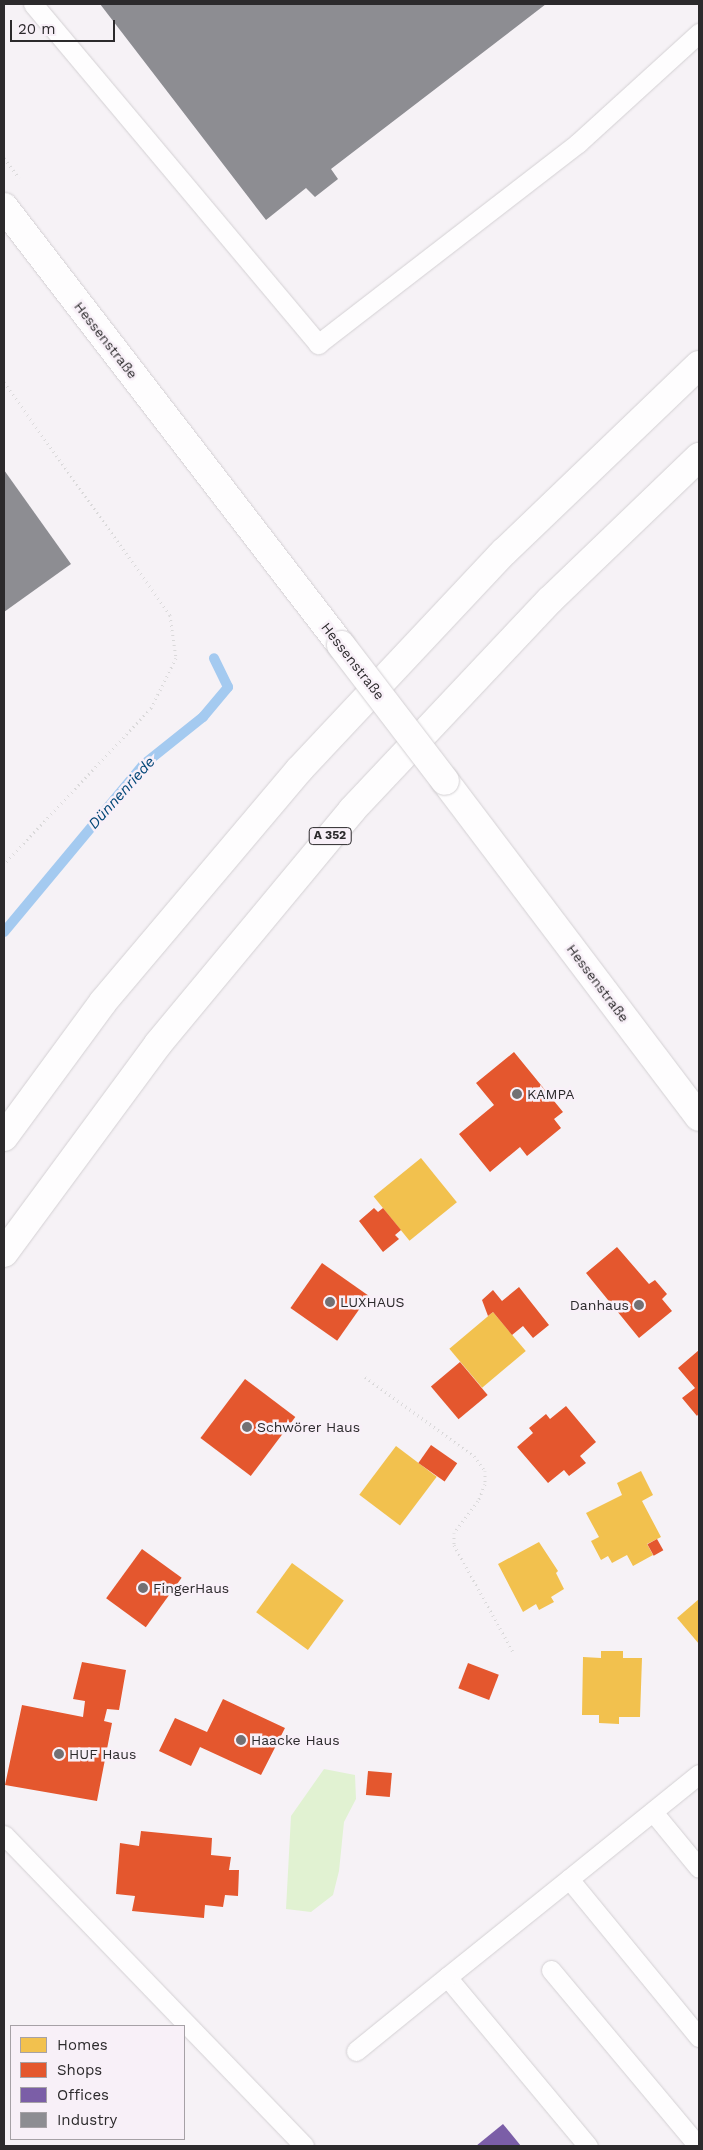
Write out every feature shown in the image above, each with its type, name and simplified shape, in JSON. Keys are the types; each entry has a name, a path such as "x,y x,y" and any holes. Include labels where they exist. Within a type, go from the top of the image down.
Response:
{"main road":[{"name":"Hessenstraße","path":"4,207 445,781 699,1117"},
{"path":"4,1137 103,1002 299,770 504,552 699,365"},
{"name":"A 352","path":"4,1253 158,1044 352,810 550,600 699,458"}],"lane":[{"path":"33,4 318,344 578,143 699,34"},
{"path":"356,2051 699,1774"},
{"path":"653,1812 699,1868"},
{"path":"4,1835 304,2146"},
{"path":"569,1879 699,2037"},
{"path":"551,1970 698,2146"},
{"path":"447,1977 588,2146"}],"path":[{"path":"4,382 170,615 176,658 152,708 4,864"},
{"path":"365,1377 474,1456 485,1471 485,1484 478,1500 454,1533 454,1545 513,1652"}],"green space":[{"path":"324,1769 355,1775 356,1799 344,1822 339,1871 333,1895 311,1912 286,1909 291,1816"}],"building: Homes":[{"path":"421,1158 457,1202 409,1241 374,1196"},
{"path":"493,1312 526,1351 482,1388 449,1349"},
{"path":"396,1446 437,1477 400,1525 359,1495"},
{"path":"641,1471 653,1495 642,1501 661,1537 647,1544 653,1555 633,1566 627,1555 612,1563 608,1556 601,1560 591,1541 599,1537 586,1513 622,1495 617,1483"},
{"path":"539,1542 558,1571 556,1573 564,1589 551,1597 554,1602 539,1610 536,1604 523,1612 498,1564"},
{"path":"292,1563 344,1601 308,1650 256,1612"},
{"path":"699,1599 699,1644 677,1618"},
{"path":"601,1651 623,1651 623,1658 642,1658 640,1717 619,1717 619,1724 599,1723 599,1715 582,1715 583,1657 601,1658"}],"building: Shops":[{"name":"KAMPA","path":"514,1052 563,1112 554,1119 561,1128 527,1156 520,1147 490,1172 459,1134 494,1105 476,1083"},
{"path":"374,1208 378,1212 383,1208 401,1230 395,1235 399,1239 383,1252 359,1221"},
{"name":"Danhaus","path":"617,1247 649,1284 655,1280 667,1294 662,1299 672,1311 639,1338 586,1273"},
{"name":"LUXHAUS","path":"322,1263 369,1296 337,1341 290,1308"},
{"path":"519,1287 549,1325 533,1338 523,1326 512,1335 493,1312 488,1316 482,1300 493,1290 502,1301"},
{"path":"699,1350 699,1413 697,1416 682,1398 695,1388 678,1368"},
{"path":"460,1362 488,1395 459,1419 431,1386"},
{"name":"Schwörer Haus","path":"245,1379 295,1417 251,1476 200,1438"},
{"path":"566,1406 596,1442 580,1456 586,1463 569,1476 564,1470 548,1483 517,1447 533,1433 529,1428 546,1414 550,1419"},
{"path":"431,1445 457,1463 445,1481 418,1463"},
{"path":"657,1539 663,1550 654,1556 647,1544"},
{"name":"FingerHaus","path":"142,1549 182,1578 146,1627 106,1598"},
{"name":"HUF Haus","path":"82,1662 126,1670 119,1710 107,1709 104,1721 112,1723 97,1801 5,1785 22,1705 83,1717 85,1701 73,1699"},
{"path":"468,1663 499,1675 489,1700 458,1688"},
{"name":"Haacke Haus","path":"223,1699 285,1728 261,1775 200,1747 191,1766 159,1751 175,1718 207,1732"},
{"path":"368,1771 392,1773 390,1797 366,1795"},
{"path":"141,1831 212,1838 211,1855 231,1857 229,1870 239,1870 238,1896 225,1895 223,1907 205,1905 204,1918 132,1911 135,1896 116,1894 120,1843 139,1846"}],"building: Offices":[{"path":"503,2124 521,2146 476,2146"}],"building: Industry":[{"path":"100,4 546,4 331,169 338,179 315,197 306,188 266,220"},
{"path":"4,470 71,564 4,612"}],"waterway":[{"name":"Dünnenriede","path":"4,932 143,765 203,717 228,687 214,658"}],"place":[{"name":"KAMPA","path":"517,1094"},
{"name":"LUXHAUS","path":"330,1302"},
{"name":"Danhaus","path":"639,1305"},
{"name":"Schwörer Haus","path":"247,1427"},
{"name":"FingerHaus","path":"143,1588"},
{"name":"Haacke Haus","path":"241,1740"},
{"name":"HUF Haus","path":"59,1754"}]}
